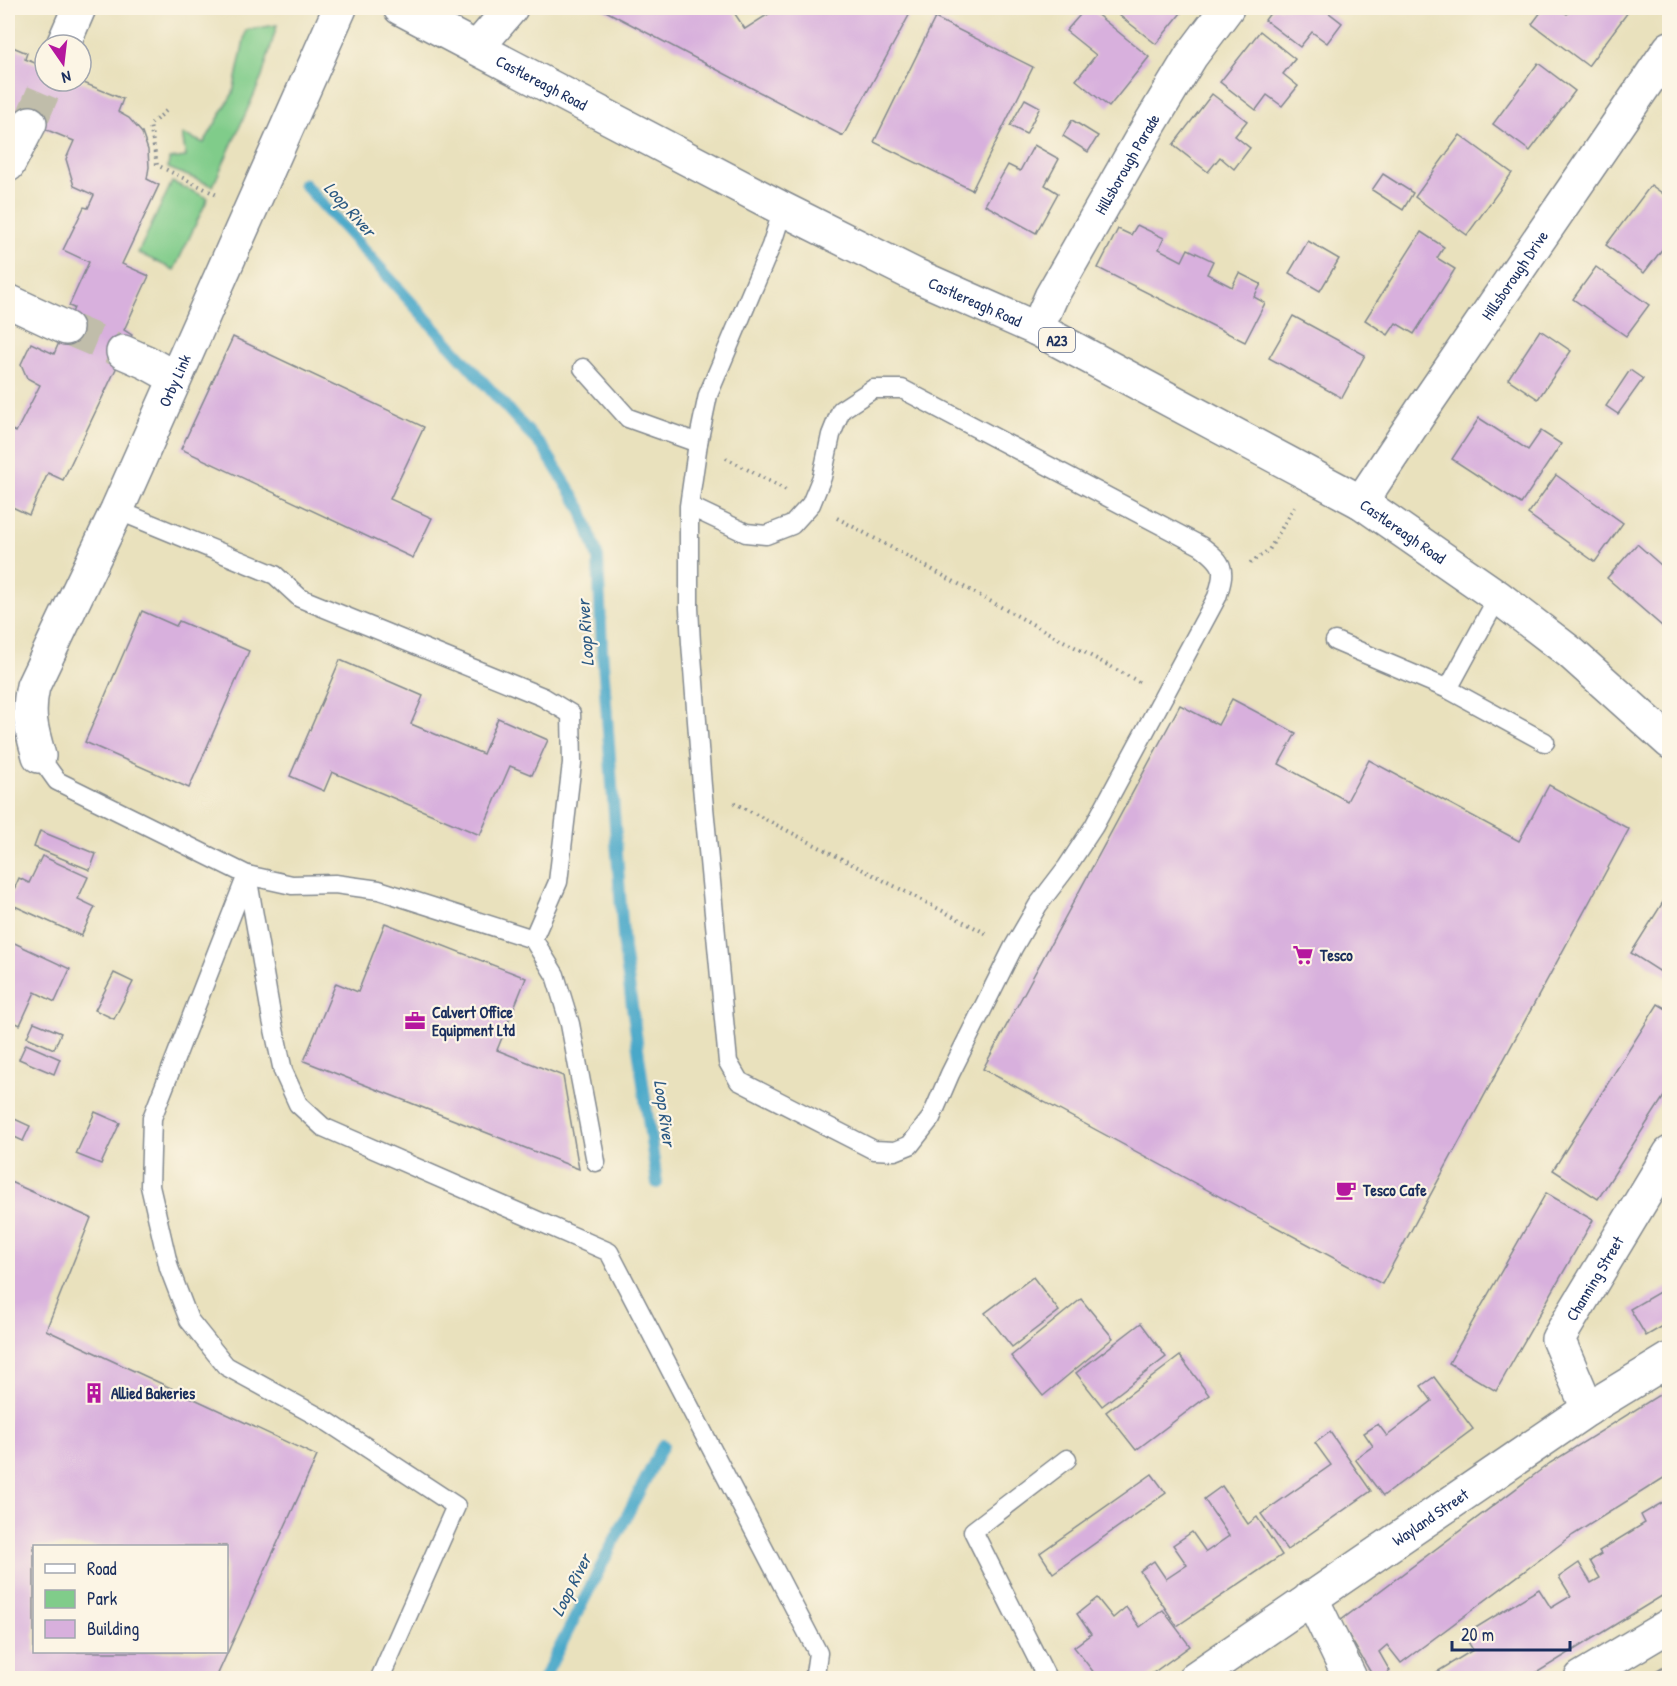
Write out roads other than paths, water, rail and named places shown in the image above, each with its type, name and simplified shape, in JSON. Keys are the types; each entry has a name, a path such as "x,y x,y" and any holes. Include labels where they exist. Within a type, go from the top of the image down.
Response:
{"street":[{"path":"69,33 80,8"},
{"name":"Orby Link","path":"39,756 31,731 28,708 33,686 117,510 340,8"},
{"path":"477,48 511,8"},
{"name":"Hillsborough Parade","path":"1037,329 1051,297 1141,139 1191,56 1227,8"},
{"name":"Castlereagh Road","path":"410,10 477,48 783,209 915,275 1037,329 1361,502 1497,597 1571,653 1670,742"},
{"name":"Hillsborough Drive","path":"1361,502 1670,48"},
{"path":"8,165 30,123"},
{"path":"9,306 66,328"},
{"path":"123,352 175,378"},
{"name":"Channing Street","path":"1588,1409 1558,1339 1670,1153"},
{"name":"Wayland Street","path":"1195,1678 1588,1409 1670,1359"},
{"path":"1311,1597 1350,1678"},
{"path":"1581,1678 1670,1625"}],"lane":[{"path":"689,507 746,533 766,535 792,525 811,504 822,477 831,435 841,410 873,389 902,389 1202,546 1216,557 1223,567 1217,597 1094,826 1038,905 1013,948 955,1063 931,1118 910,1145 895,1151 874,1150 739,1081 728,1062 688,608 689,507 698,443 708,395 771,246 783,209"},
{"path":"583,368 628,418 698,443"},
{"path":"117,510 275,574 300,598 543,697 571,714 572,763 558,882 533,939"},
{"path":"1448,689 1497,597"},
{"path":"1335,641 1448,689 1545,742"},
{"path":"39,756 57,781 247,875 292,885 335,884 379,890 533,939 555,975 570,1024 596,1162"},
{"path":"247,875 152,1118 150,1186 169,1269 189,1320 226,1366 328,1422 456,1506 380,1678"},
{"path":"247,875 283,1071 298,1104 323,1127 609,1252 818,1653 813,1678"},
{"path":"1047,1678 973,1531 1067,1459"}],"waterway":[{"name":"Loop River","path":"304,184 544,449 581,508 598,558 602,649 624,949 657,1183"},
{"name":"Loop River","path":"544,1678 663,1445"}],"tunnel":[{"path":"30,123 43,93"},
{"path":"66,328 123,352"}],"place":[{"name":"Tesco","path":"1303,955"},
{"name":"Calvert Office Equipment Ltd","path":"415,1021"},
{"name":"Tesco Cafe","path":"1346,1190"},
{"name":"Allied Bakeries","path":"94,1393"}]}
